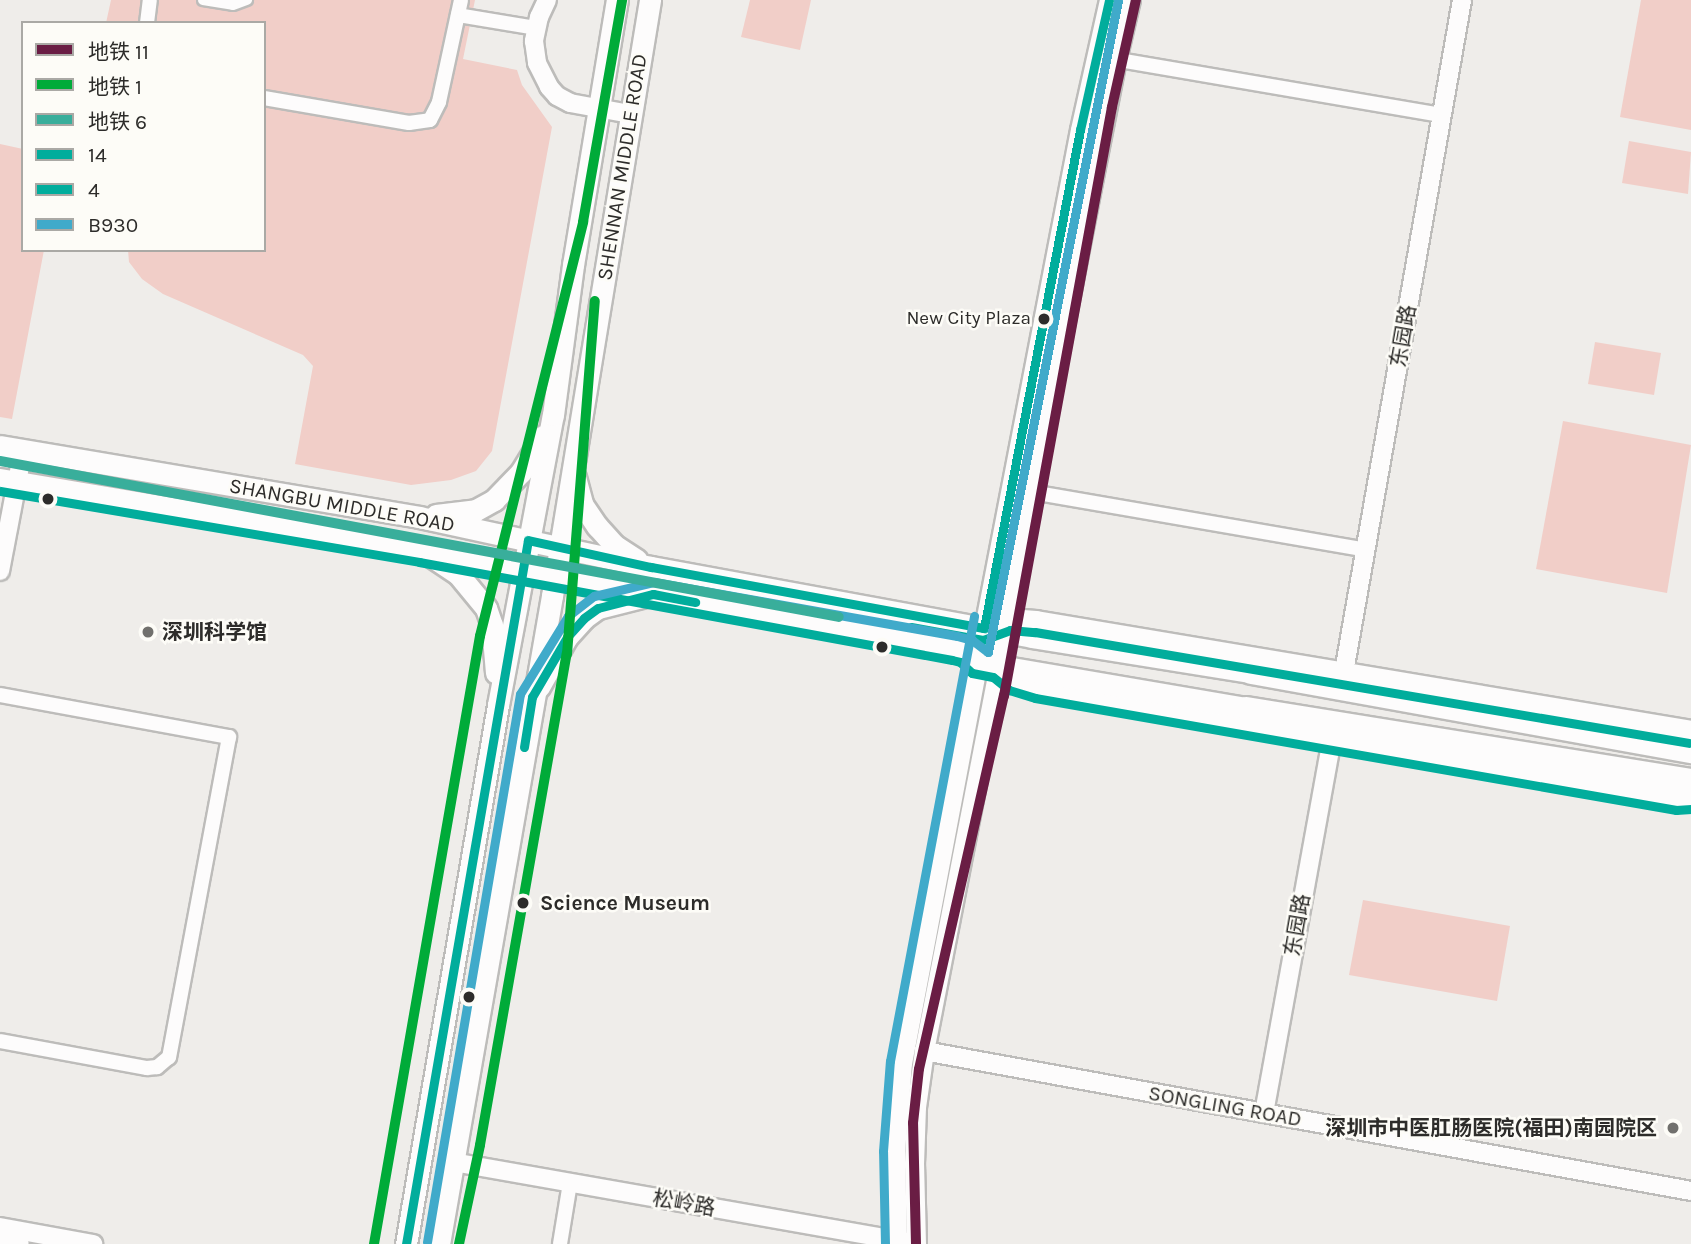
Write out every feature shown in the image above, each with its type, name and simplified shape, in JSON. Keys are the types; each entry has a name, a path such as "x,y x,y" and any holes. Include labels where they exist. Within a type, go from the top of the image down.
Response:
{"highway":[{"path":"1251,672 1689,736"},
{"path":"1246,708 1688,794"}],"main road":[{"name":"SHENNAN MIDDLE ROAD","path":"406,1244 498,705 553,415 597,108 617,0"},
{"name":"SHENNAN MIDDLE ROAD","path":"439,1244 555,575 650,0"},
{"path":"419,517 476,510 494,500 507,490 531,459 553,415"},
{"name":"SHANGBU MIDDLE ROAD","path":"0,446 419,517 651,567 984,628 1006,625 1251,672"},
{"path":"575,453 578,494 588,515 614,545 651,567"},
{"name":"SHANGBU MIDDLE ROAD","path":"8,480 421,550 955,648 967,651 977,662 1246,708"},
{"path":"421,550 458,574 486,608 495,642 498,705"},
{"path":"532,697 567,637 584,618 613,603 653,594"},
{"path":"906,1243 914,1164 916,1107 924,1051 1006,625 1036,620 1344,672 1689,736"},
{"path":"906,1243 897,1105 902,1063 984,628"},
{"path":"999,666 1015,679 1037,686 1332,738 1688,794"}],"street":[{"path":"146,21 150,0"},
{"path":"203,0 233,5 247,0"},
{"path":"547,0 536,28 537,63 549,87 565,101 630,114"},
{"path":"984,628 1109,0"},
{"path":"1006,625 1131,0"},
{"name":"东园路","path":"1344,672 1462,0"},
{"path":"266,98 409,123 430,120 439,102 459,7 536,28"},
{"path":"1096,56 1440,115"},
{"path":"0,571 8,480 23,450"},
{"path":"1032,492 1367,550"},
{"path":"0,695 229,737 169,1057 157,1067 141,1068 0,1041"},
{"name":"东园路","path":"1264,1113 1332,738"},
{"name":"SONGLING ROAD","path":"924,1051 1691,1191"},
{"name":"松岭路","path":"453,1163 906,1243"},
{"path":"560,1244 570,1183"},
{"path":"0,1227 93,1244"},
{"path":"0,1240 20,1244"}],"shaded area":[{"path":"111,0 475,0 463,59 517,70 522,85 552,127 492,451 476,471 451,480 411,485 295,464 313,366 303,355 163,294 142,279 129,262 128,252 266,252 266,21 106,21"},
{"path":"750,0 811,0 800,50 741,37"},
{"path":"1641,0 1691,0 1691,130 1620,117"},
{"path":"1629,141 1691,152 1688,194 1622,183"},
{"path":"0,144 21,149 21,252 44,252 12,419 0,417"},
{"path":"1595,342 1661,353 1654,395 1588,384"},
{"path":"1563,421 1691,445 1667,593 1536,569"},
{"path":"1363,900 1510,926 1497,1001 1349,975"}],"metro line":[{"name":"1","path":"374,1244 480,636 583,222 622,0"},
{"name":"11","path":"916,1244 913,1123 919,1069 1004,696 1112,107 1136,0"},
{"name":"1","path":"459,1244 480,1145 567,654 595,301"},
{"name":"6","path":"0,461 839,617"}],"transit line":[{"name":"14","path":"406,1244 528,540 651,567 984,628 1080,130 1109,0"},
{"name":"B930","path":"427,1242 520,694 568,616 594,596 654,582 957,636 972,640 988,652 1118,0"},
{"name":"4","path":"0,491 419,562 952,660 960,662 972,673 993,677 1009,690 1035,698 1676,810 1691,809"},
{"name":"14","path":"524,747 532,697 567,637 584,618 598,608 653,594 695,602"},
{"name":"B930","path":"885,1244 883,1151 890,1061 974,616"},
{"name":"4","path":"911,627 983,640 1010,630 1035,632 1689,743"}],"place":[{"name":"New City Plaza","path":"1044,319"},
{"name":"深圳科学馆","path":"148,632"},
{"name":"Science Museum","path":"523,903"},
{"name":"深圳市中医肛肠医院(福田)南园院区","path":"1673,1128"}]}
